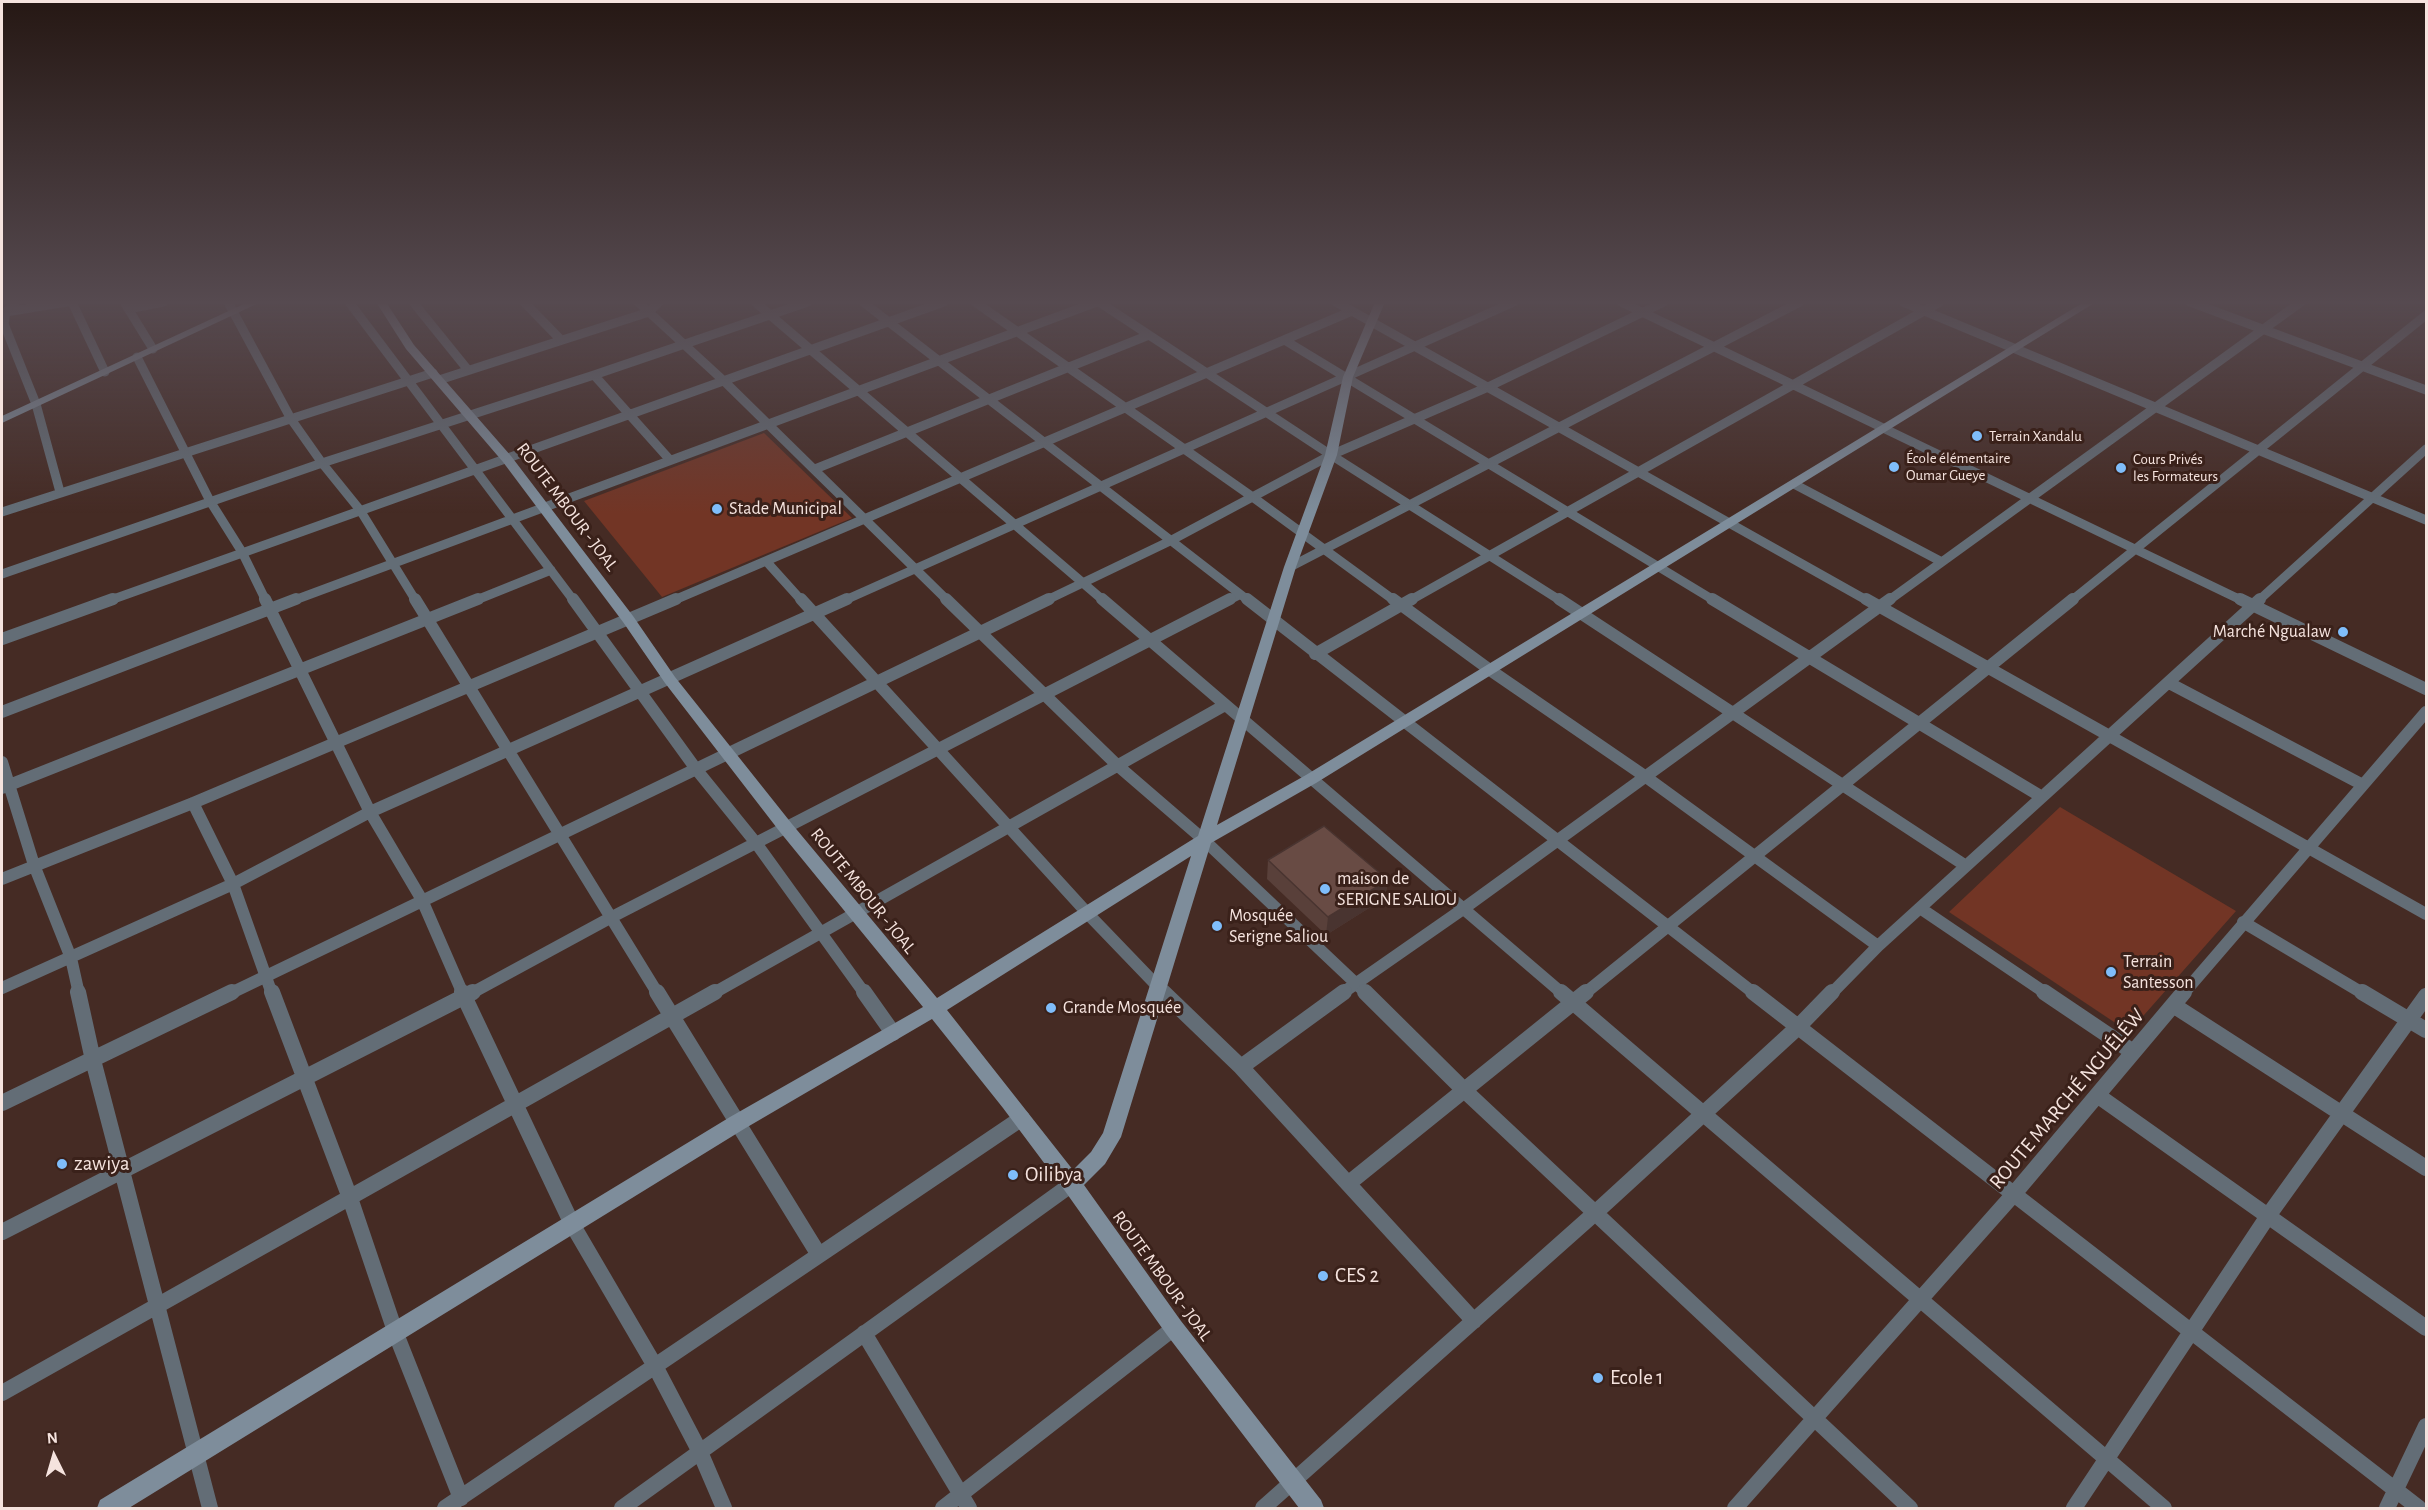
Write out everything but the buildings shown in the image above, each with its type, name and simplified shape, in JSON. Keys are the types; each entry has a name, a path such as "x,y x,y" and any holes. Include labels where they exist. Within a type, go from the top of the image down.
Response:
{"main road":[{"path":"2,420 104,372"},
{"name":"ROUTE MBOUR - JOAL","path":"433,372 507,459 628,619 670,680 786,828 857,912 1022,1118 1072,1184 1174,1328 1312,1509"},
{"path":"1072,1184 1098,1158 1111,1137 1290,567 1330,455 1350,372"},
{"path":"108,1509 737,1123 934,1009 1089,915 1204,840 1311,779 1976,372"}],"street":[{"path":"21,372 36,404 60,492"},
{"path":"145,372 210,501 242,552 370,812 422,900 464,997 572,1224 656,1366 700,1452 724,1509"},
{"path":"266,372 291,419 322,463 360,510 429,620 670,1017 819,1255"},
{"path":"403,372 597,632 696,770 756,843 893,1033"},
{"path":"2,512 409,381 455,372"},
{"path":"2,574 322,463 601,372"},
{"path":"715,372 815,469 915,571 1117,765 1204,840 1356,983 1464,1090 1910,1509"},
{"path":"2,639 751,372"},
{"path":"837,372 2164,1509"},
{"path":"2,712 270,609 906,372"},
{"path":"953,372 2419,1509"},
{"path":"815,469 1057,372"},
{"path":"1075,372 1254,498 1490,670 1646,777 1878,946"},
{"path":"2,879 193,803 335,741 962,479 1205,372"},
{"path":"1207,372 1330,455 1491,555 1966,866"},
{"path":"1340,372 1413,420 1490,464 2042,797"},
{"path":"2,988 233,884 370,812 1358,372"},
{"path":"1462,372 2427,914"},
{"path":"2,1103 266,977 558,833 730,754 1170,541 1254,498 1330,455 1518,372"},
{"path":"1290,567 1665,372"},
{"path":"1767,372 2427,689"},
{"path":"1315,654 1815,372"},
{"path":"2072,372 2427,520"},
{"path":"1241,1067 1646,777 2203,372"},
{"path":"1349,1183 1990,669 2354,372"},
{"path":"2380,372 2427,390"},
{"path":"594,375 670,460"},
{"path":"1263,1509 1595,1213 1797,1028 1878,946 2427,449"},
{"path":"1794,484 1942,562"},
{"path":"766,561 1089,915 1158,987 1241,1067 1474,1322"},
{"path":"5,786 301,671 551,570"},
{"path":"2,1232 464,997 610,918 1239,595"},
{"path":"2169,683 2363,785"},
{"path":"2,1393 1225,705"},
{"name":"ROUTE MARCHÉ NGUÉLÉW","path":"1735,1509 2013,1195 2243,922 2427,712"},
{"path":"2,762 5,786 71,958 121,1172 198,1455 210,1509"},
{"path":"193,803 233,884 350,1198 396,1334 460,1498"},
{"path":"1920,908 2133,1052"},
{"path":"2243,922 2427,1030"},
{"path":"2074,1509 2268,1216 2427,996"},
{"path":"2173,1005 2427,1168"},
{"path":"2097,1095 2427,1328"},
{"path":"445,1509 1022,1118"},
{"path":"622,1509 1072,1184"},
{"path":"944,1509 965,1502 1174,1328"},
{"path":"864,1333 965,1502"},
{"path":"2386,1509 2427,1426"}],"shaded area":[{"name":"Stade Municipal","path":"764,433 852,518 662,597 584,501"},
{"name":"Terrain Santesson","path":"2060,807 2236,911 2129,1032 1949,912"}],"place":[{"name":"Terrain Xandalu","path":"1977,436"},
{"name":"École élémentaire Oumar Gueye","path":"1894,467"},
{"name":"Cours Privés les Formateurs","path":"2121,468"},
{"name":"Stade Municipal","path":"717,509"},
{"name":"Marché Ngualaw","path":"2343,632"},
{"name":"maison de SERIGNE SALIOU","path":"1325,889"},
{"name":"Mosquée Serigne Saliou","path":"1217,926"},
{"name":"Terrain Santesson","path":"2111,972"},
{"name":"Grande Mosquée","path":"1051,1008"},
{"name":"zawiya","path":"62,1164"},
{"name":"Oilibya","path":"1013,1175"},
{"name":"CES 2","path":"1323,1276"},
{"name":"Ecole 1","path":"1598,1378"}]}
